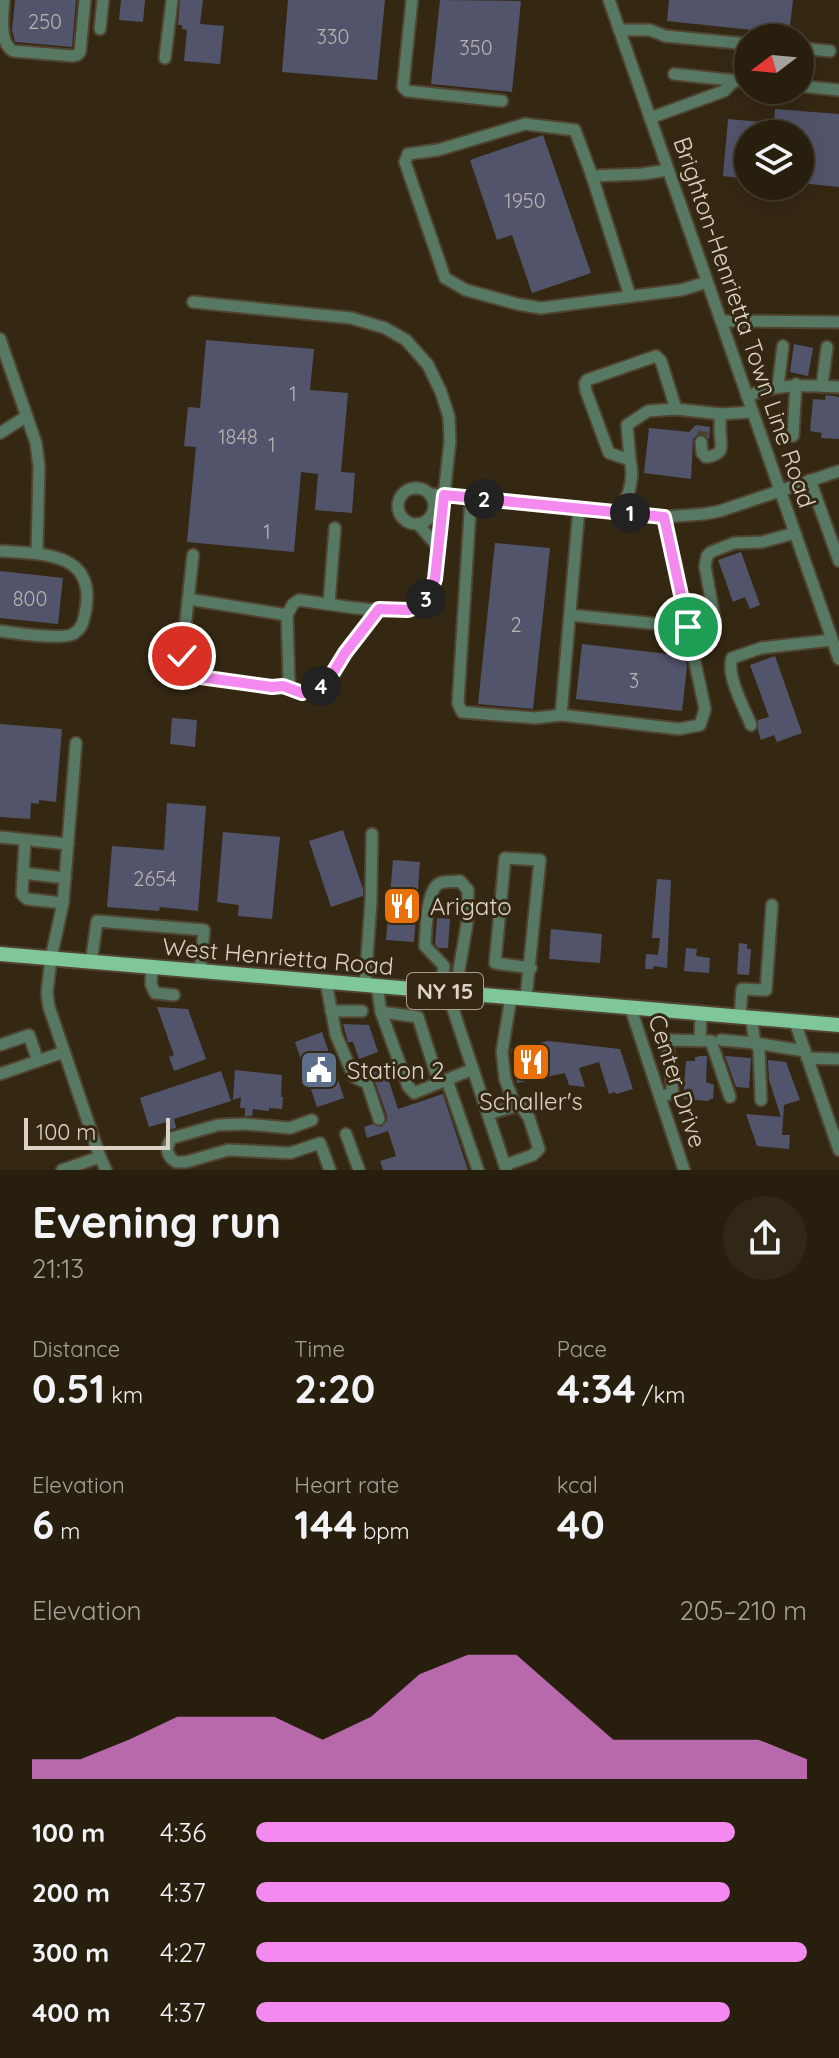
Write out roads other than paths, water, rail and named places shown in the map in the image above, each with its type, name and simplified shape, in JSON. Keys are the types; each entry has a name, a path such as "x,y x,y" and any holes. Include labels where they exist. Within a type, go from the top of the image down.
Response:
{"main road":[{"name":"West Henrietta Road","path":"0,954 839,1025"}],"street":[{"path":"4,0 0,38 6,48 73,56 80,52 85,0"},
{"path":"100,29 103,0"},
{"path":"165,58 172,0"},
{"path":"412,0 403,87 407,91 502,101"},
{"name":"Brighton-Henrietta Town Line Road","path":"609,0 839,659"},
{"path":"619,30 650,30 665,36 734,43"},
{"path":"814,49 830,51"},
{"path":"674,74 734,81"},
{"path":"650,118 724,91 734,81"},
{"path":"814,87 839,90"},
{"path":"630,296 575,130 525,124 438,150 408,154 405,162 445,278 466,290 541,308 681,290 707,282"},
{"path":"592,176 668,170"},
{"path":"193,302 351,318 385,328 406,340 428,365 449,417 450,441 439,548 435,579 429,596 419,606 408,610 299,600 287,615 289,680 283,686"},
{"path":"721,321 839,322"},
{"path":"0,341 39,459 37,553"},
{"path":"778,386 783,346"},
{"path":"822,386 827,347"},
{"path":"630,460 609,453 586,391 587,380 656,356 661,361 676,409"},
{"path":"747,396 796,384 839,387"},
{"path":"793,436 796,384"},
{"path":"620,512 629,495 632,472 627,425 648,411 752,412"},
{"path":"704,426 706,413"},
{"path":"701,442 702,453 706,457 719,452 721,414"},
{"path":"0,433 27,416"},
{"path":"430,494 664,517 720,511 839,471"},
{"path":"810,480 839,561"},
{"path":"413,488 425,490 434,504 428,520 418,524 412,524 399,512 402,494 413,488"},
{"path":"629,495 638,514"},
{"path":"471,497 458,703 462,712 535,718 561,715 679,729 700,725 705,709 664,517"},
{"path":"561,715 579,508"},
{"path":"418,524 439,548"},
{"path":"329,603 335,528"},
{"path":"705,639 715,621 705,566 707,556 734,543 762,542 795,533"},
{"path":"0,551 37,553 67,560 83,574 88,599 84,623 75,633 65,637 0,631"},
{"path":"193,555 182,656 185,669 193,676 283,686 302,693 320,686 334,671 379,609"},
{"path":"188,599 287,615"},
{"path":"570,615 688,627"},
{"path":"751,725 732,677 732,658 761,648 832,640"},
{"path":"76,743 63,903 47,993 49,1007 106,1170"},
{"path":"372,834 371,985 408,1086 414,1093 473,1069"},
{"path":"0,837 68,844"},
{"path":"25,840 23,897 63,903"},
{"path":"526,998 531,968 540,860 505,858 495,963 531,968"},
{"path":"23,873 65,878"},
{"path":"449,992 459,970 467,924 468,890 460,881 441,882 432,889 425,946 444,966 449,992 505,1169 539,1149 529,1118 513,1100 505,1079 502,1052 511,997"},
{"path":"761,1100 759,1049 746,1017 742,989 766,990 772,905"},
{"path":"91,963 97,921 128,923 204,930 200,972"},
{"path":"152,968 151,984 155,993 174,995"},
{"path":"326,982 336,1035 354,1077 367,1083 379,1119"},
{"name":"Center Drive","path":"630,1006 684,1170"},
{"path":"331,1011 362,1011"},
{"path":"381,1012 418,1017 478,1170"},
{"path":"700,1040 701,1013"},
{"path":"795,1022 839,1150"},
{"path":"0,1045 29,1035 38,1061"},
{"path":"660,1097 673,1093 667,1040 711,1041 730,1097"},
{"path":"721,1040 755,1043 839,1059"},
{"path":"0,1074 64,1052"},
{"path":"488,1114 519,1105"},
{"path":"312,1120 290,1128 230,1124 208,1127 172,1138 167,1148 168,1155 176,1162 186,1162 228,1150 282,1154 320,1143 330,1170"},
{"path":"346,1134 359,1170"},
{"path":"62,1170 100,1157"}],"tunnel":[{"path":"701,442 704,426"}],"place":[{"name":"Arigato","path":"402,906"},
{"name":"Schaller's","path":"531,1062"},
{"name":"Station 2","path":"319,1070"}]}
